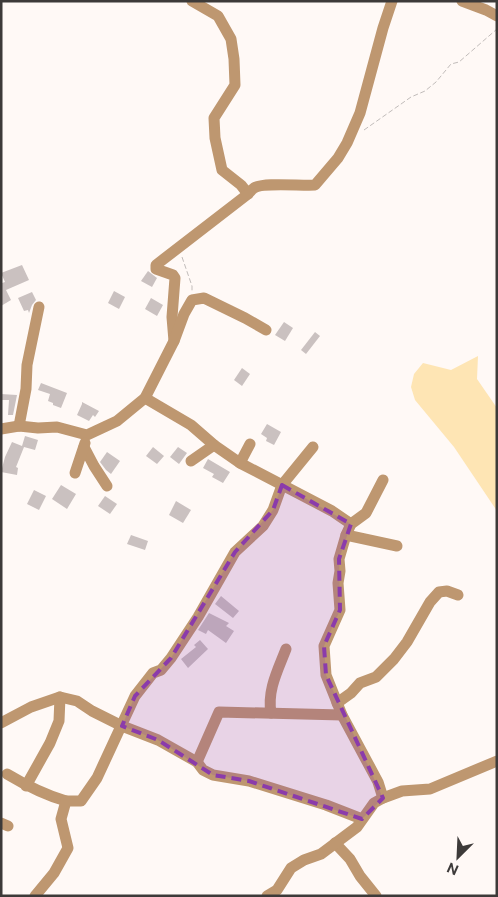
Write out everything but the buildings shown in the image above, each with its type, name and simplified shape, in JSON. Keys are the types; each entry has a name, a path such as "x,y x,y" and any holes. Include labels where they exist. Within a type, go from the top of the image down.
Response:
{"street":[{"path":"192,1 218,16 231,40 235,84 214,118 215,138 222,170 248,194"},
{"path":"174,341 172,317 175,278 173,275 156,270 156,265 179,249 254,188 263,185 315,185 338,158 360,113 392,1"},
{"path":"462,1 497,16"},
{"path":"1,429 19,426 56,427 90,435 117,421 145,398 174,341 184,314 193,300 204,298 266,330"},
{"path":"19,426 26,390 27,365 39,307"},
{"path":"145,398 191,425 214,445 240,463 351,524"},
{"path":"75,473 85,442 82,434"},
{"path":"240,463 250,444"},
{"path":"191,461 214,445"},
{"path":"84,447 107,486"},
{"path":"7,774 26,786 46,795 66,801 81,801 97,778 134,696 153,674 161,670 171,658 208,602 235,552 262,526 273,510 282,485 313,447"},
{"path":"382,798 378,782 342,715 326,675 324,646 340,610 338,583 340,571 338,559 346,535 351,524 366,512 383,480"},
{"path":"346,535 397,546"},
{"path":"337,703 351,693 360,683 376,677 394,659 407,642 430,602 439,592 447,591 458,595"},
{"path":"271,713 269,701 272,684 286,649"},
{"path":"26,786 50,743 59,720 60,697"},
{"path":"1,723 31,707 60,697 78,701 92,711 122,726 158,740 197,762 203,770 214,775 249,781 362,819"},
{"path":"197,762 219,712 342,715"},
{"path":"267,896 278,890 291,868 304,860 321,854 357,827 374,804 382,798 402,791 430,789 497,761"},
{"path":"34,896 54,873 68,848 61,819 66,801"},
{"path":"335,843 350,859 360,876 376,896"}],"path":[{"path":"360,133 411,97 425,91 436,82 450,64 459,62 497,29"},
{"path":"179,249 192,286 193,300"}],"highlighted area":[{"path":"282,485 351,524 339,559 340,610 324,646 326,675 383,798 362,819 249,781 213,775 158,740 122,726 135,696 171,658 235,552 273,510"}],"shaded area":[{"path":"478,356 477,379 497,408 497,511 454,447 415,400 411,387 414,374 423,363 451,370"}]}
